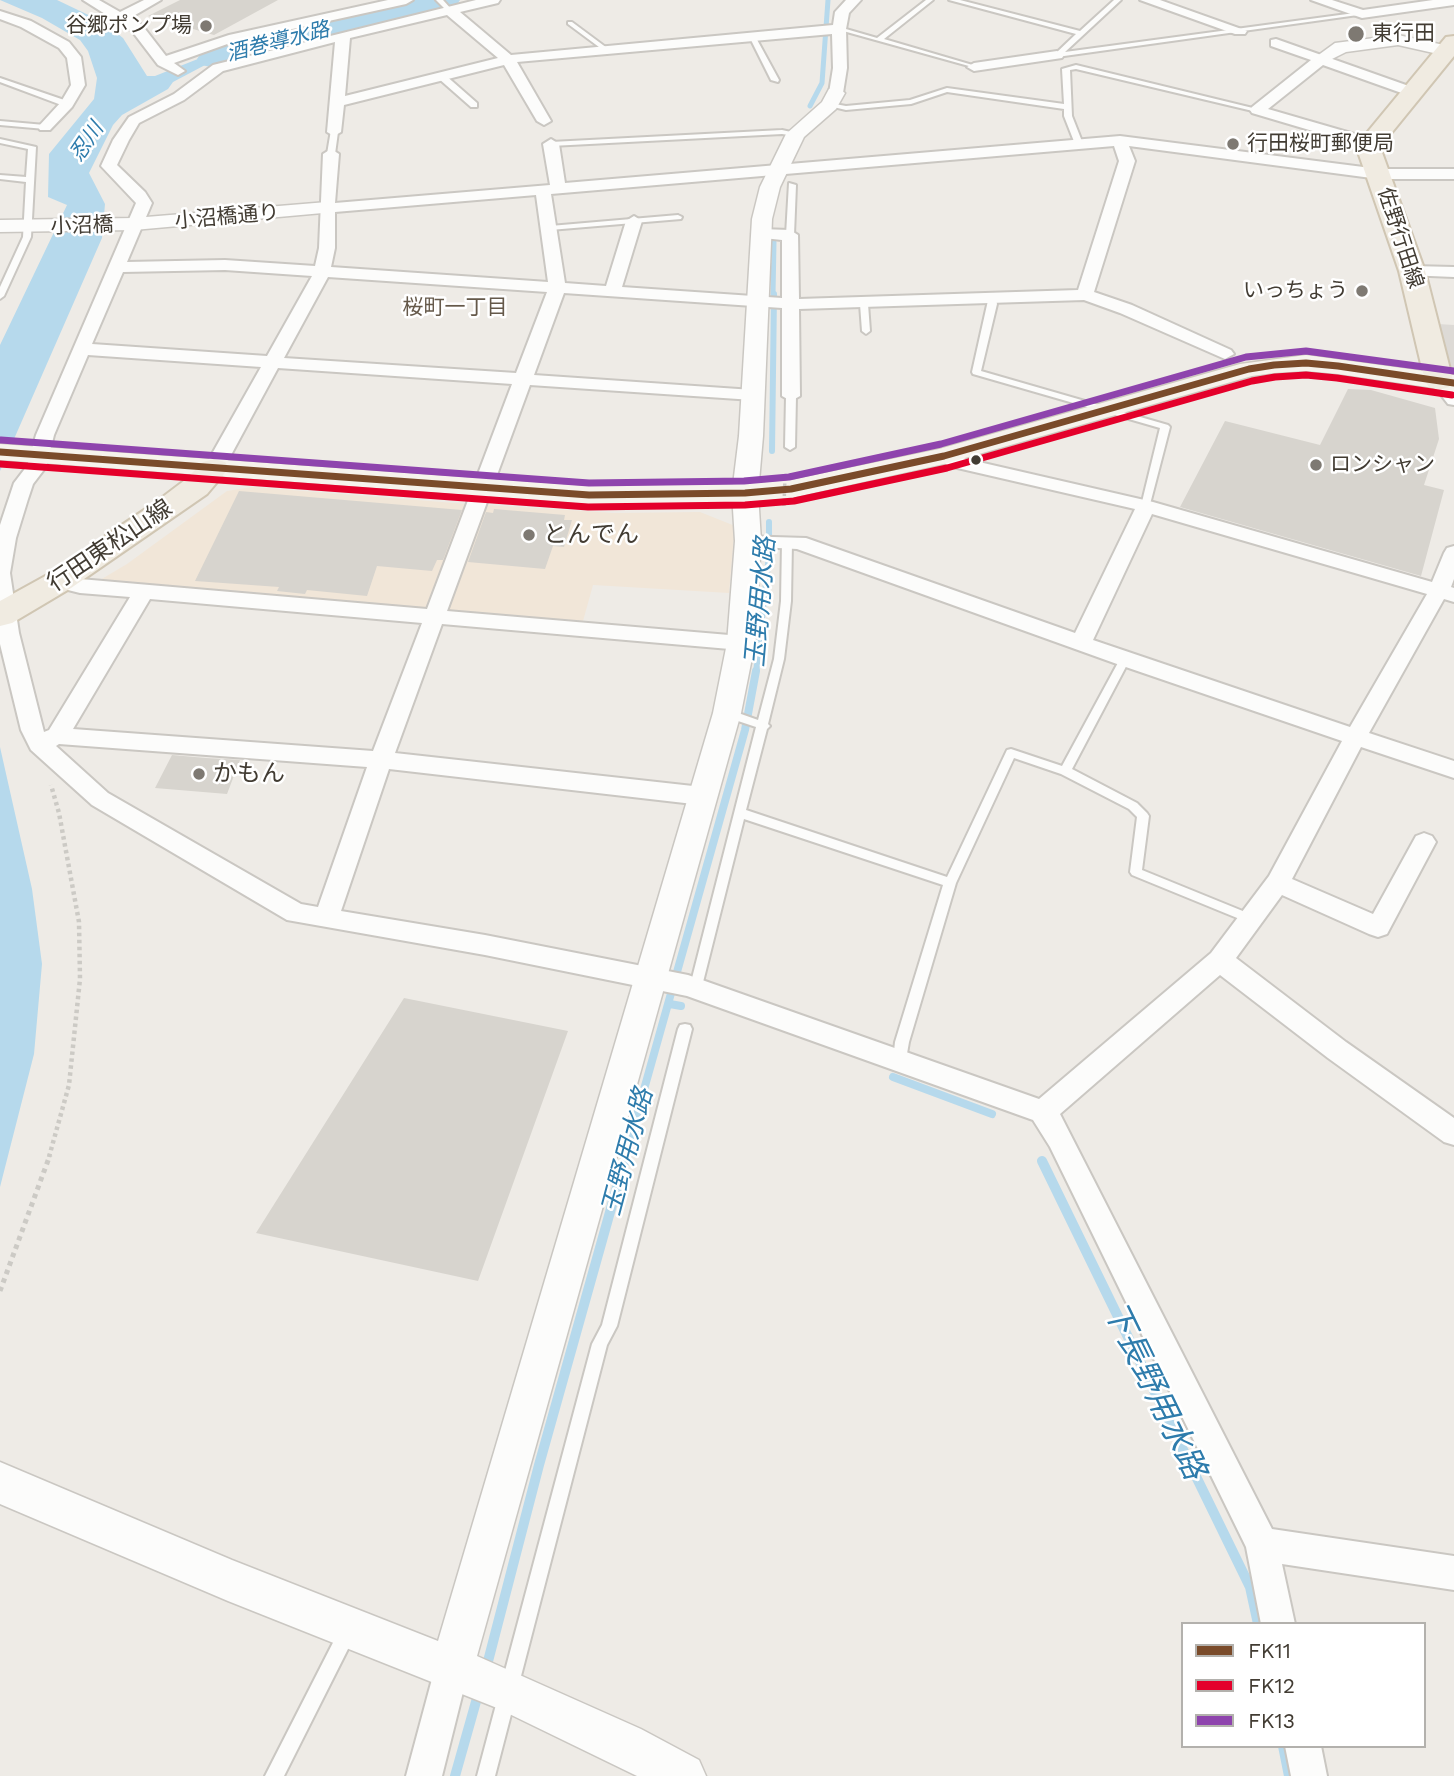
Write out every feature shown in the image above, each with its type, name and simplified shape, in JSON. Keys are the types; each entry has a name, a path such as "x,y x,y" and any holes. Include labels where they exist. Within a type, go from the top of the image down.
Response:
{"main road":[{"path":"1370,143 1452,49"},
{"name":"佐野行田線","path":"1370,143 1368,146 1449,388"},
{"path":"0,452 589,495 745,493 791,488 944,456 1249,369 1274,365 1306,363 1338,366 1449,388"},
{"name":"行田東松山線","path":"3,614 60,581 167,509 196,487 214,468"}],"street":[{"path":"90,0 122,16 137,28 166,64 194,77"},
{"path":"122,16 154,0"},
{"path":"166,64 229,39 406,0"},
{"path":"493,0 444,6 343,35 250,57 194,77 179,97 134,120 121,140 109,166 144,203 131,224 46,435 34,455 11,519 0,573 3,614 32,730 48,740 100,799 296,913 674,984 1043,1112 1060,1138 1262,1544 1278,1622"},
{"path":"1147,0 1240,31"},
{"path":"1318,0 1362,14 1454,1"},
{"path":"339,102 508,59 828,30 849,1"},
{"path":"444,6 508,59 544,121"},
{"path":"0,15 26,24 64,45 74,57 78,85 66,104 45,127"},
{"path":"791,396 760,234 767,197 784,178 796,134 832,99 840,68 828,30"},
{"path":"334,132 339,102 343,35"},
{"path":"1257,110 1322,59 1342,47 1398,40 1452,49"},
{"path":"1276,43 1415,93"},
{"path":"974,67 1057,55"},
{"path":"1257,110 1370,143"},
{"path":"1086,295 1127,161 1120,141"},
{"path":"327,208 550,190 784,178 1120,141 1379,174 1454,174"},
{"path":"326,918 380,760 557,289 550,228 551,144"},
{"path":"214,468 322,273 327,248 331,154"},
{"name":"小沼橋通り","path":"131,224 327,208"},
{"path":"612,293 634,221"},
{"name":"小沼橋","path":"32,227 131,224"},
{"path":"0,226 32,227"},
{"path":"424,1776 447,1695 480,1679 674,984 702,796 733,715 751,541 745,493 753,395 790,235 760,234"},
{"path":"115,267 204,264 775,303 864,304 1086,295 1126,309 1225,354"},
{"path":"1412,271 1454,272"},
{"path":"81,349 753,395"},
{"path":"944,456 960,463 1146,506 1447,592"},
{"path":"1081,642 1146,506"},
{"path":"751,541 799,543 1125,659 1454,770"},
{"path":"1043,1112 1220,960 1278,883 1355,738 1447,592 1454,553"},
{"path":"60,581 80,586 144,592 741,643"},
{"path":"48,740 144,592"},
{"path":"48,740 380,760 702,796"},
{"path":"1278,883 1378,927 1424,842"},
{"path":"1220,960 1337,1050 1454,1133"},
{"path":"0,1483 228,1580 480,1679 614,1740 683,1776"},
{"path":"1262,1544 1454,1573"},
{"path":"1303,1748 1309,1776"}],"lane":[{"path":"880,39 930,0"},
{"path":"952,0 1080,33"},
{"path":"1057,55 1118,0"},
{"path":"1057,55 1362,14"},
{"path":"570,23 605,50"},
{"path":"828,30 880,39 974,67"},
{"path":"752,36 775,80"},
{"path":"1079,144 1067,107 1066,69 1076,68 1257,110"},
{"path":"441,76 474,104"},
{"path":"0,80 66,104"},
{"path":"832,99 846,108 911,102 947,90 1067,107"},
{"path":"0,123 45,127"},
{"path":"331,154 334,132"},
{"path":"551,144 782,132 796,134"},
{"path":"0,141 32,146 32,227 0,296"},
{"path":"0,177 31,180"},
{"path":"784,178 790,235"},
{"path":"550,228 678,217"},
{"path":"992,298 976,372 1165,427 1146,506"},
{"path":"864,304 866,331"},
{"path":"790,447 791,396"},
{"path":"674,984 741,813 779,659 786,601 785,542"},
{"path":"1065,771 1125,659"},
{"path":"733,715 763,725"},
{"path":"900,1061 902,1042 950,883 1011,753 1065,771 1133,806 1143,816 1136,872 1251,919"},
{"path":"741,813 950,883"},
{"path":"486,1776 480,1679 600,1344 609,1326 685,1028"},
{"path":"274,1776 349,1628"}],"path":[{"path":"784,517 785,476"},
{"path":"790,502 790,516"},
{"path":"0,1291 44,1177 69,1085 76,1037 80,979 79,922 59,813 47,775"}],"shaded area":[{"path":"1438,324 1454,325 1454,370 1448,367"},
{"path":"252,487 467,504 429,605 422,609 100,580 127,564 227,491"},
{"path":"487,505 614,513 700,512 735,526 729,593 593,585 583,621 448,611"}],"water":[{"name":"忍川","path":"0,0 57,0 101,21 123,38 147,76 155,76 223,49 254,42 275,41 207,64 122,115 113,125 89,173 105,204 102,238 0,471 0,345 67,205 48,197 49,154 94,99 97,78 88,51 80,40 42,18"},
{"path":"0,747 32,889 42,964 34,1054 0,1187"}],"building":[{"name":"谷郷ポンプ場","path":"180,0 278,0 214,35 148,16"},
{"name":"ロンシャン","path":"1348,389 1371,390 1435,408 1439,439 1424,485 1444,490 1421,576 1180,507 1225,421 1320,445"},
{"path":"239,491 462,510 443,560 437,560 432,571 377,566 367,596 307,590 305,594 277,591 279,587 195,581"},
{"path":"494,509 565,515 564,520 572,520 564,547 553,546 545,569 468,562 486,512 493,513"},
{"name":"かもん","path":"172,755 240,760 227,794 155,788"},
{"path":"404,998 568,1031 478,1281 256,1233"}],"waterway":[{"name":"酒巻導水路","path":"211,59 262,44 447,0"},
{"name":"玉野用水路","path":"810,106 822,83 828,0"},
{"name":"玉野用水路","path":"773,295 774,242"},
{"name":"玉野用水路","path":"772,451 774,294"},
{"name":"玉野用水路","path":"756,673 769,555 769,522"},
{"name":"玉野用水路","path":"625,1157 745,730 756,671"},
{"name":"下長野用水路","path":"670,1004 681,1006"},
{"name":"下長野用水路","path":"893,1077 992,1114"},
{"name":"玉野用水路","path":"486,1669 539,1465 626,1155"},
{"name":"下長野用水路","path":"1042,1161 1250,1587 1258,1622"},
{"name":"玉野用水路","path":"455,1776 479,1691"},
{"name":"下長野用水路","path":"1283,1748 1289,1776"}],"transit line":[{"name":"FK13","path":"1,440 589,483 744,481 789,477 941,444 1246,357 1306,351 1454,371"},
{"name":"FK11","path":"0,452 589,495 745,493 791,489 944,456 1249,369 1274,365 1306,363 1338,366 1454,383"},
{"name":"FK12","path":"0,464 588,507 745,505 794,501 947,468 1252,381 1275,377 1306,375 1337,378 1452,395"}],"place":[{"name":"谷郷ポンプ場","path":"206,26"},
{"name":"東行田","path":"1356,34"},
{"name":"行田桜町郵便局","path":"1233,144"},
{"name":"いっちょう","path":"1362,291"},
{"name":"ロンシャン","path":"1316,465"},
{"name":"とんでん","path":"529,535"},
{"name":"かもん","path":"199,774"}],"district":[{"name":"桜町一丁目","path":"455,308"}]}
